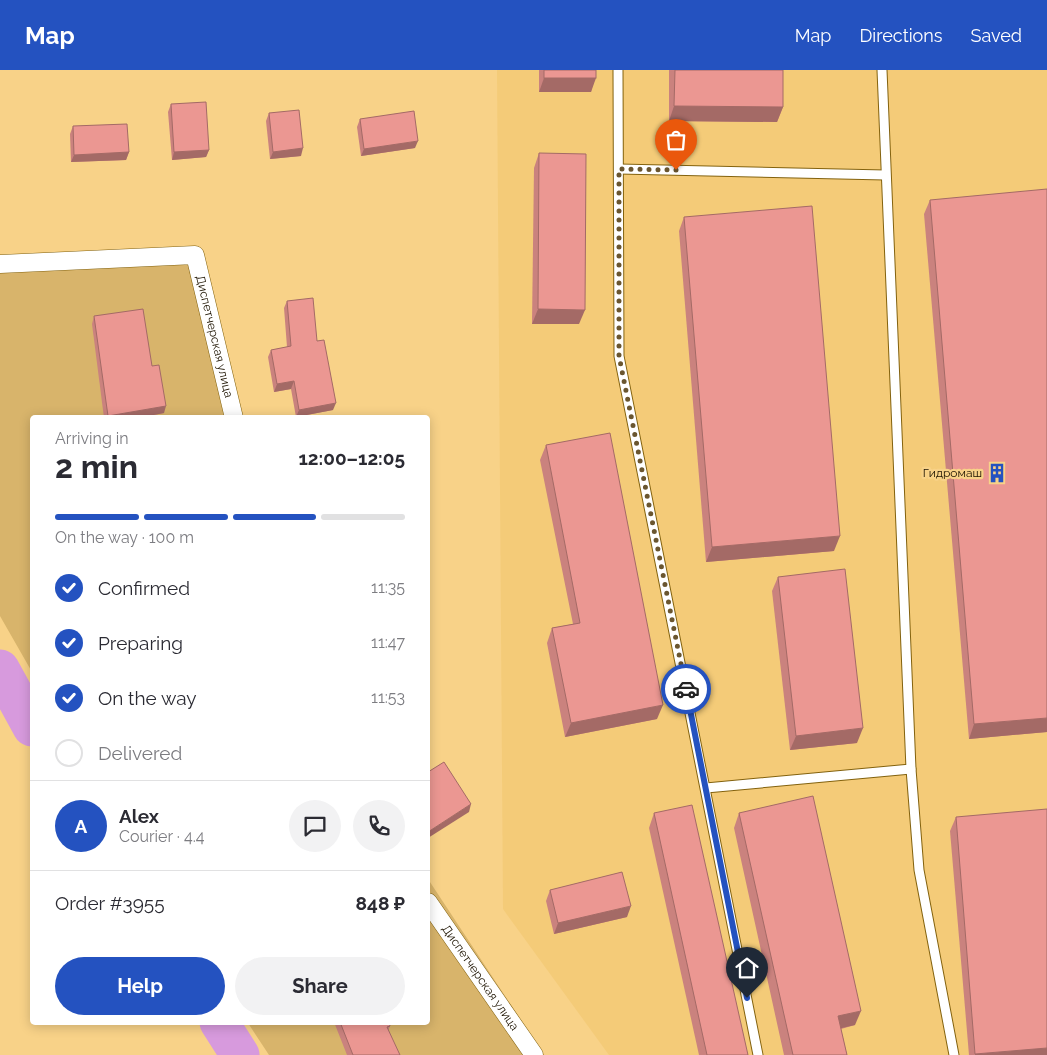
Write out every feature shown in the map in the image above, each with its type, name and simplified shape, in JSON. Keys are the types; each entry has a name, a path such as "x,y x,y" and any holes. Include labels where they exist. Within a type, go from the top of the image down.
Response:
{"street":[{"name":"Диспетчерская улица","path":"0,264 195,255 233,415"},
{"name":"Диспетчерская улица","path":"430,905 534,1055"}],"lane":[{"path":"618,70 619,356 758,1055"},
{"path":"882,70 911,769 919,870 954,1055"},
{"path":"619,169 885,175"},
{"path":"706,788 911,769"}],"shaded area":[{"path":"497,70 1047,70 1047,1055 609,1055 503,909"},
{"path":"0,257 189,259 224,415 30,415 30,668 0,616"},
{"path":"430,882 544,1055 269,1055 249,1025 430,1025"}],"building":[{"path":"544,70 596,70 596,78 544,78"},
{"path":"675,70 783,70 783,107 674,106"},
{"path":"206,102 209,150 174,152 171,104"},
{"path":"299,110 303,148 273,152 269,113"},
{"path":"414,111 418,141 364,149 360,119"},
{"path":"127,124 129,152 74,155 73,126"},
{"path":"539,153 586,154 585,310 538,309"},
{"name":"Гидромаш","path":"1047,189 1047,718 974,724 930,200"},
{"path":"812,206 840,536 712,547 684,217"},
{"path":"313,298 317,341 324,340 336,403 299,410 294,381 277,384 271,350 291,346 287,301"},
{"path":"143,309 152,366 159,365 166,406 108,415 94,316"},
{"path":"610,433 663,705 571,723 552,628 580,623 546,445"},
{"path":"845,569 863,728 796,736 778,577"},
{"path":"444,762 471,804 430,831 430,771"},
{"path":"813,796 861,1011 838,1016 847,1055 793,1055 739,813"},
{"path":"692,805 748,1055 707,1055 654,813"},
{"path":"1047,809 1047,1048 975,1054 956,817"},
{"path":"622,872 631,906 558,923 550,890"},
{"path":"341,1025 390,1025 387,1027 400,1055 353,1055"}],"waterway":[{"path":"0,669 30,723"},
{"path":"221,1025 240,1055"}],"way so far":[{"path":"676,170 619,169 619,356 686,689"}],"place":[{"name":"Гидромаш","path":"997,473"}],"route":[{"path":"686,689 747,998"}]}
